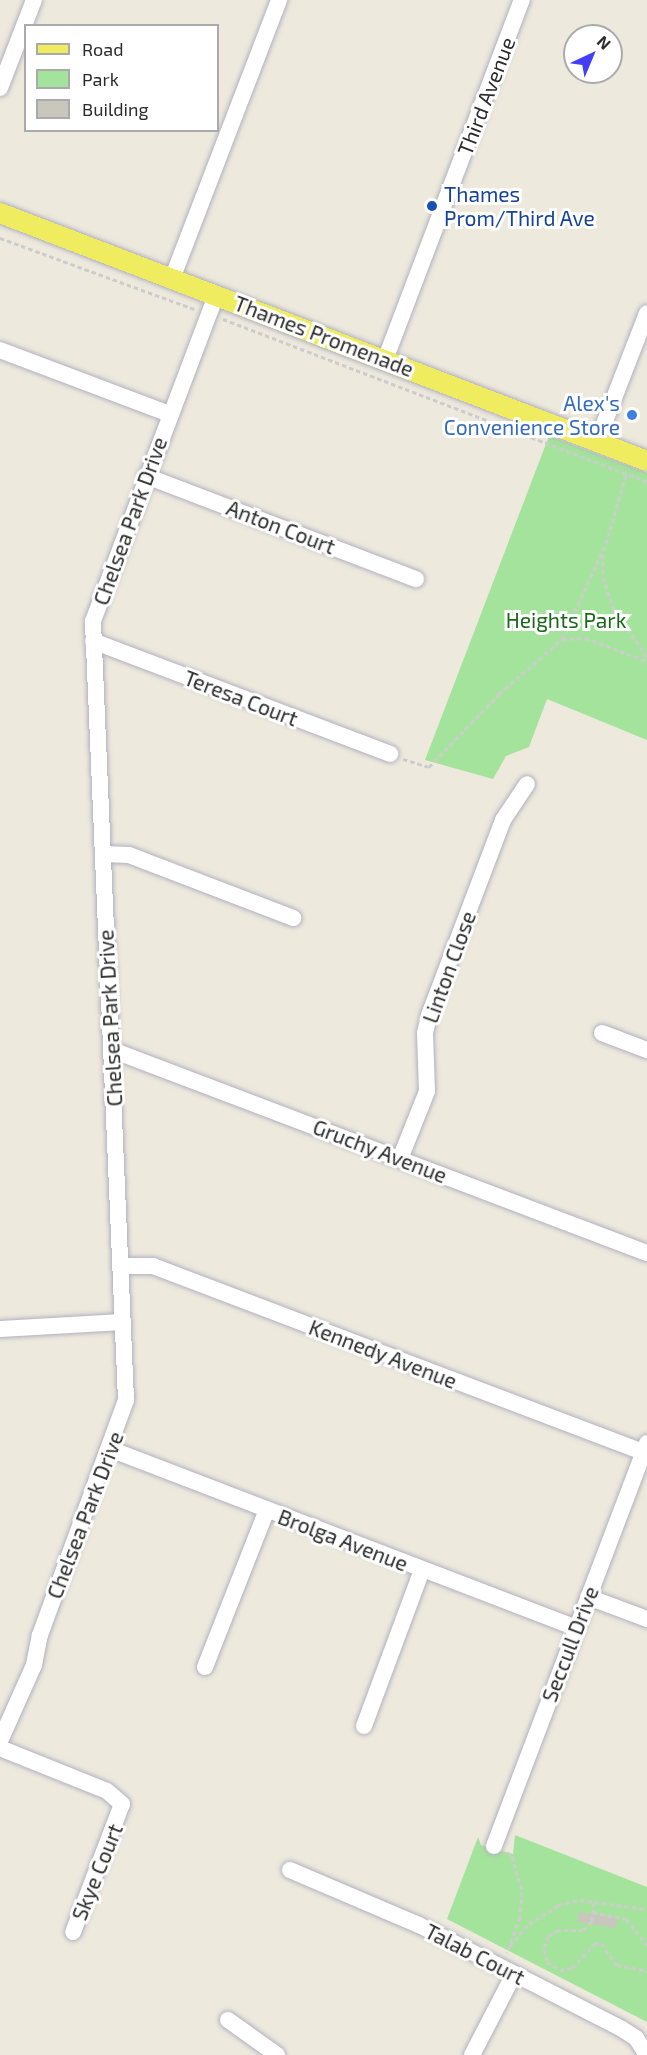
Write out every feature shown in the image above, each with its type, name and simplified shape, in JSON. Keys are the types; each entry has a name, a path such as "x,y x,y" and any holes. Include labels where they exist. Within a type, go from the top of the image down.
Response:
{"main road":[{"name":"Thames Promenade","path":"0,213 597,442 635,463"}],"street":[{"path":"25,24 34,0"},
{"path":"172,279 279,0"},
{"name":"Third Avenue","path":"385,360 522,0"},
{"path":"0,88 24,26"},
{"name":"Chelsea Park Drive","path":"0,1741 34,1665 40,1635 110,1449 126,1400 122,1266 93,641 101,594 216,295"},
{"path":"597,442 647,313"},
{"path":"0,350 169,414"},
{"name":"Anton Court","path":"146,476 416,579"},
{"name":"Teresa Court","path":"93,641 390,754"},
{"name":"Linton Close","path":"400,1158 427,1091 425,1033 429,1015 503,820 527,784"},
{"path":"103,854 129,855 293,918"},
{"path":"602,1033 647,1050"},
{"name":"Gruchy Avenue","path":"112,1050 647,1253"},
{"name":"Kennedy Avenue","path":"122,1266 153,1266 645,1447"},
{"path":"0,1329 123,1322"},
{"name":"Seccull Drive","path":"494,1846 645,1447"},
{"name":"Brolga Avenue","path":"110,1449 576,1628"},
{"path":"205,1667 267,1510"},
{"path":"364,1726 422,1570"},
{"path":"588,1597 647,1619"},
{"name":"Skye Court","path":"0,1748 107,1791 122,1804 73,1932"},
{"name":"Talab Court","path":"290,1870 419,1925 622,2029 636,2038 647,2055"},
{"path":"472,2055 506,1970"},
{"path":"228,2020 278,2055"}],"path":[{"path":"0,238 208,314 635,463 647,482"},
{"path":"390,754 429,767 500,694 561,639 603,552 635,463"},
{"path":"603,552 603,577 614,610 647,659"},
{"path":"561,639 585,638 647,659"},
{"path":"494,1846 512,1856 522,1892 506,1970"},
{"path":"510,1946 544,1912 580,1900 647,1909"},
{"path":"594,1902 592,1921 583,1930 559,1930 548,1936 544,1949 548,1962 560,1970 572,1968 595,1943 601,1943 617,1965 647,1971"},
{"path":"593,1912 626,1919 647,1945"}],"green space":[{"name":"Heights Park","path":"549,436 647,473 647,740 547,699 529,747 506,756 493,779 425,760"},
{"path":"515,1835 647,1887 647,2022 447,1919 478,1837 481,1845 513,1854"}],"building":[{"path":"579,1912 618,1918 616,1928 577,1922"}],"place":[{"name":"Thames Prom/Third Ave","path":"432,206"},
{"name":"Alex's Convenience Store","path":"632,415"}]}
